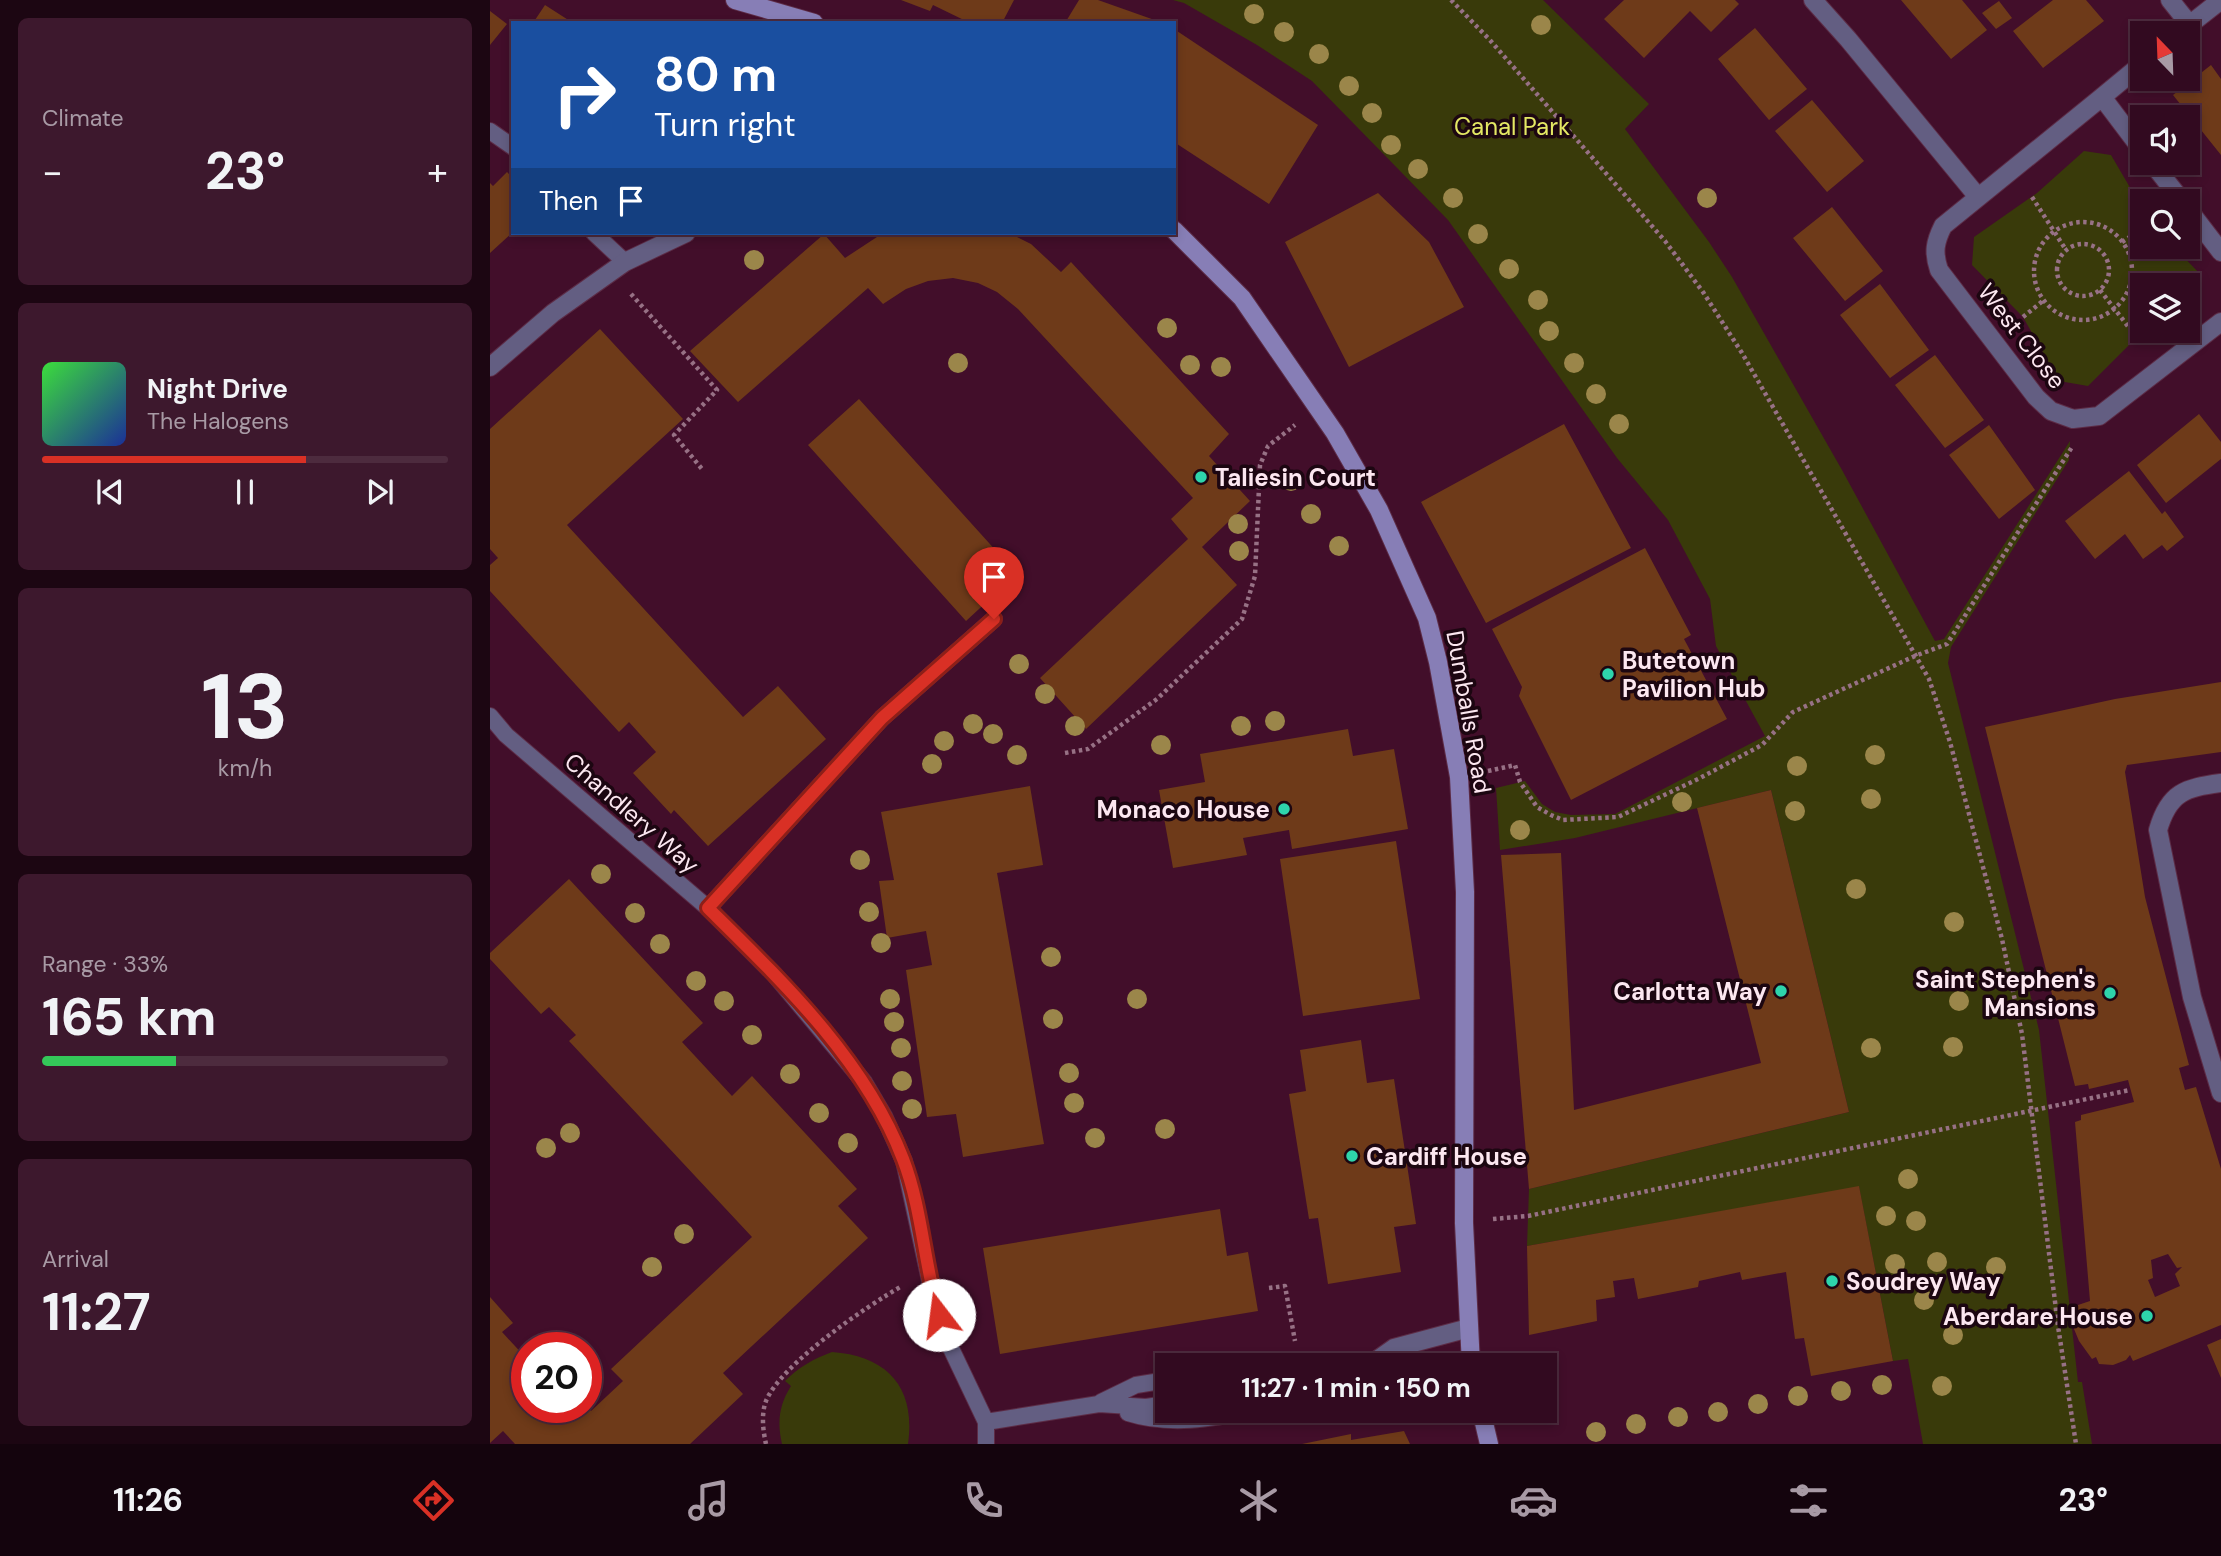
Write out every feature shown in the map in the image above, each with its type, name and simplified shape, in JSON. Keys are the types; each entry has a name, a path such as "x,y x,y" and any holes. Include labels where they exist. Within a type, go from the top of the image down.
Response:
{"street":[{"path":"735,0 807,21"},
{"path":"1813,0 1978,197"},
{"path":"2170,0 2180,21"},
{"path":"2194,21 2221,0"},
{"name":"West Close","path":"2130,74 1943,226 1936,240 1934,255 1939,270 2036,397 2051,411 2073,419 2099,416 2221,322"},
{"path":"2102,97 2130,133"},
{"path":"2161,175 2173,189"},
{"path":"2200,225 2221,252"},
{"name":"Dumballs Road","path":"1176,232 1242,298 1318,408 1379,510 1427,618 1460,777 1465,892 1464,1223 1470,1353"},
{"path":"490,367 553,313 618,267 682,235"},
{"path":"2221,783 2185,790 2172,799 2158,830 2192,997 2221,1093"},
{"path":"1387,1353 1394,1348 1469,1328"},
{"path":"1484,1423 1489,1444"}],"lane":[{"path":"490,131 511,146"},
{"path":"595,235 618,267"},
{"path":"708,908 882,718 994,619"},
{"name":"Chandlery Way","path":"490,716 506,735 708,908 774,974 864,1082 884,1115 904,1160 929,1276 947,1340 986,1422"},
{"path":"1099,1404 1136,1385 1155,1382"},
{"path":"1099,1404 1143,1418 1155,1419"},
{"path":"986,1444 986,1422 1099,1404 1155,1406"}],"path":[{"path":"1451,0 1489,39 1665,241 1703,292 1742,353 1929,679 1950,742 2002,939 2022,1034 2058,1326 2076,1444"},
{"path":"2032,197 2066,250"},
{"path":"2074,222 2096,223 2115,233 2128,250 2133,271 2128,292 2115,309 2095,320 2072,320 2052,310 2044,300 2038,292 2033,270 2039,248 2054,231 2074,222"},
{"path":"2122,242 2130,237"},
{"path":"2079,244 2092,246 2104,254 2109,266 2108,280 2100,290 2088,296 2075,295 2063,288 2057,276 2058,262 2066,250 2079,244"},
{"path":"618,267 717,390 674,435 702,469"},
{"path":"2100,290 2130,329"},
{"path":"2023,317 2044,300"},
{"path":"1065,753 1088,749 1157,699 1242,619 1255,576 1260,465 1268,446 1318,408"},
{"path":"1460,777 1515,765 1520,782 1538,807 1550,815 1563,820 1618,817 1762,745 1793,712 1947,644 2075,441 2073,419"},
{"path":"1464,1223 1528,1216 2130,1090"},
{"path":"766,1444 763,1430 766,1402 781,1376 872,1304 903,1286 929,1276"},
{"path":"1269,1288 1285,1286 1296,1346"}],"green space":[{"name":"Canal Park","path":"1173,0 1543,0 1649,104 1625,129 1732,277 1935,641 1944,639 2070,441 2069,460 1951,647 1948,663 2039,1030 2078,1382 2082,1382 2092,1444 1923,1444 1908,1359 1893,1361 1859,1187 1527,1246 1529,1189 1849,1112 1771,790 1575,838 1500,850 1496,788 1525,781 1542,804 1555,812 1571,815 1615,814 1765,736 1716,646 1710,599 1668,520 1617,458 1448,220 1312,81 1257,45 1184,3"},
{"path":"2084,151 2111,155 2131,189 2130,259 2186,259 2199,273 2130,273 2131,343 2088,386 2059,381 2023,317 1972,265 1974,237 2037,193"},
{"path":"832,1352 869,1360 894,1378 907,1407 908,1444 782,1444 780,1414 791,1386 785,1381 807,1364"}],"building":[{"path":"901,0 1014,0 1003,21 966,21 933,5 930,11"},
{"path":"1079,0 1098,0 1157,21 1066,21"},
{"path":"1624,0 1735,0 1739,4 1711,32 1690,11 1644,58 1604,19"},
{"path":"1901,0 1962,0 1987,30 1951,59"},
{"path":"2053,0 2086,0 2104,21 2043,68 2013,31"},
{"path":"1999,1 2012,18 1996,29 1982,13"},
{"path":"545,5 570,21 534,21"},
{"path":"490,11 507,24 490,45"},
{"path":"1755,28 1807,89 1769,120 1718,59"},
{"path":"1176,30 1318,125 1269,204 1176,143"},
{"path":"2211,65 2221,79 2221,155 2200,129 2200,105 2181,105 2173,95 2178,91 2200,91 2200,74"},
{"path":"1812,100 1864,161 1827,192 1775,131"},
{"path":"507,172 511,176 511,234 490,253 490,183 493,186"},
{"path":"1378,193 1429,242 1464,307 1349,367 1285,242"},
{"path":"1832,207 1883,271 1845,301 1793,238"},
{"name":"Taliesin Court","path":"823,235 845,258 880,235 1013,235 1031,244 1061,272 1071,262 1229,434 1209,456 1250,501 1202,547 1237,585 1086,729 1040,678 1188,539 1171,519 1193,498 1018,309 997,292 978,283 953,278 928,281 906,289 883,304 868,288 738,402 690,351"},
{"path":"1880,284 1929,350 1890,378 1840,315"},
{"path":"600,329 683,419 567,525 743,717 778,686 826,739 708,846 674,810 671,814 633,773 656,752 629,722 619,732 490,591 490,565 498,558 490,549 490,429"},
{"path":"1935,355 1984,420 1945,448 1895,385"},
{"path":"859,399 1017,574 966,621 808,445"},
{"path":"2199,414 2221,442 2221,459 2166,503 2137,465"},
{"path":"1564,424 1631,548 1486,623 1421,502"},
{"path":"1989,425 2035,490 1999,519 1949,455"},
{"path":"2129,471 2162,514 2165,511 2184,537 2167,551 2162,545 2143,559 2125,534 2095,559 2065,521"},
{"path":"1645,548 1691,635 1684,639 1727,719 1571,800 1519,696 1522,687 1492,629"},
{"name":"Saint Stephen's Mansions","path":"2221,682 2221,752 2127,765 2125,772 2145,897 2189,1065 2179,1068 2185,1090 2196,1087 2221,1169 2221,1325 2133,1361 2130,1355 2126,1360 2113,1365 2099,1364 2096,1357 2092,1359 2074,1329 2072,1307 2090,1301 2075,1122 2081,1120 2081,1115 2134,1102 2128,1080 2089,1089 2088,1084 2075,1086 1985,727 2115,699","holes":["2168,1254 2177,1268 2182,1267 2175,1274 2180,1286 2155,1297 2148,1280 2153,1278 2151,1260"]},
{"name":"Monaco House","path":"1348,729 1353,756 1394,749 1408,829 1292,849 1289,830 1243,838 1247,855 1173,868 1159,790 1205,782 1200,754"},
{"path":"1030,786 1043,865 997,873 1044,1144 963,1157 956,1114 927,1117 906,970 932,965 926,931 887,938 879,881 894,880 881,812"},
{"name":"Carlotta Way","path":"1771,790 1849,1112 1529,1189 1501,855 1561,853 1574,1110 1761,1063 1697,808"},
{"path":"1396,841 1420,999 1303,1016 1280,859"},
{"path":"569,879 703,1023 682,1042 732,1096 752,1076 857,1189 838,1206 868,1238 723,1373 743,1394 690,1444 515,1444 503,1431 490,1443 490,1297 513,1323 502,1332 511,1342 511,1423 602,1423 602,1401 623,1381 611,1369 752,1237 569,1041 576,1035 549,1007 541,1014 490,959 490,953"},
{"name":"Cardiff House","path":"1361,1040 1367,1083 1394,1079 1416,1224 1394,1227 1401,1272 1328,1284 1318,1218 1309,1219 1289,1094 1306,1091 1300,1050"},
{"name":"Soudrey Way","path":"1859,1186 1893,1361 1811,1376 1804,1338 1795,1339 1786,1272 1742,1280 1740,1272 1699,1281 1698,1287 1638,1299 1634,1278 1613,1281 1615,1297 1596,1300 1597,1321 1529,1335 1527,1246"},
{"path":"1220,1209 1227,1256 1248,1252 1258,1311 1000,1354 983,1248"},
{"path":"2221,1339 2221,1378 2207,1345"},
{"path":"1404,1431 1410,1444 1302,1444 1351,1434 1351,1440"}],"place":[{"name":"Taliesin Court","path":"1201,477"},
{"name":"Butetown Pavilion Hub","path":"1608,674"},
{"name":"Monaco House","path":"1284,809"},
{"name":"Carlotta Way","path":"1781,991"},
{"name":"Saint Stephen's Mansions","path":"2110,993"},
{"name":"Cardiff House","path":"1352,1156"},
{"name":"Soudrey Way","path":"1832,1281"},
{"name":"Aberdare House","path":"2147,1316"}],"route":[{"path":"939,1315 904,1160 884,1115 850,1063 774,974 708,908 882,718 994,619"}]}
